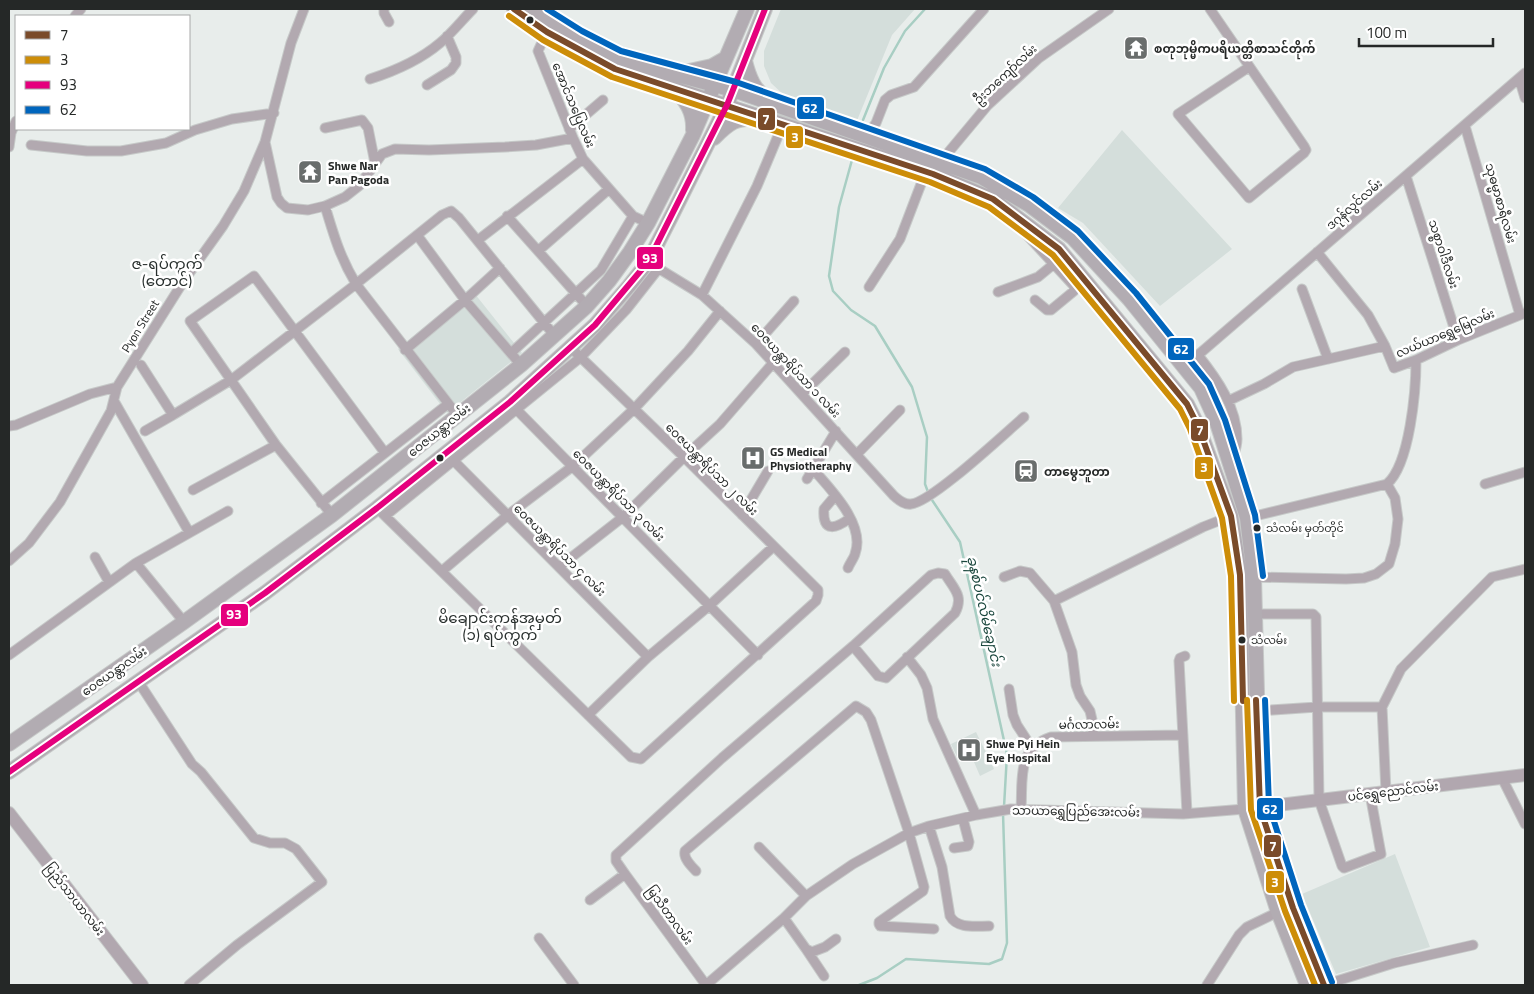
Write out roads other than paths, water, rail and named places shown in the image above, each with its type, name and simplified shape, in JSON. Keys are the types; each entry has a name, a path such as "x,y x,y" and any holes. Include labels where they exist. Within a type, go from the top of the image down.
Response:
{"main road":[{"path":"514,9 618,59 674,80 709,99 932,169 982,177 1029,205 1073,238 1129,299 1201,388 1217,423 1247,518 1254,577 1254,614 1248,636"},
{"path":"531,9 549,27"},
{"name":"ဝေဇယန္တာလမ်း","path":"9,744 184,622 332,515 521,365 584,308 609,281 648,223 693,135 747,9"},
{"name":"ဝေဇယန္တာလမ်း","path":"9,772 381,512 576,353 595,325 629,286 653,265 672,216 727,105 765,9"},
{"path":"674,80 712,66 726,58"},
{"path":"744,61 751,81 759,94 775,105"},
{"path":"674,80 714,84 866,136 993,200 1059,249 1187,404 1198,426 1231,516 1248,636 1260,808 1318,984"},
{"path":"674,80 689,107 694,128 693,135"},
{"path":"708,143 733,121 745,118 780,122"},
{"path":"584,308 595,325"},
{"path":"251,573 265,593"},
{"path":"1252,704 1245,809 1278,912 1318,984"}],"street":[{"name":"Pyon Street","path":"9,562 29,543 60,502 107,418 114,402 117,386 183,282 235,208 265,142 274,113 282,72 304,9"},
{"path":"384,9 389,22"},
{"path":"370,79 396,70 428,52 447,36 473,9"},
{"path":"866,136 876,122 885,100 891,95 914,87 984,9"},
{"name":"ဦးဘကျော်လမ်း","path":"870,287 900,239 932,169 987,106 1039,58 1109,9"},
{"path":"1210,9 1249,66 1306,150 1248,198 1178,114 1249,66"},
{"name":"အောင်သပြေလမ်း","path":"549,27 538,51 583,159 633,216 648,223"},
{"path":"427,84 451,70 456,63 456,57 447,36"},
{"path":"1522,76 1525,98"},
{"name":"ဒဂုန်လွင်လမ်း","path":"1228,401 1213,374 1198,355 1522,76"},
{"path":"265,142 277,196 281,203 287,208 308,210 345,198 359,186 382,154 395,149 429,150 536,145 571,134 603,100"},
{"path":"30,145 121,152 166,143 195,130 232,119 274,113"},
{"path":"325,128 362,120 368,128 375,163"},
{"path":"702,295 757,186 780,122"},
{"path":"9,146 15,123"},
{"name":"သုဓမ္မာစာရီလမ်း","path":"1465,126 1523,314"},
{"path":"478,240 583,159"},
{"name":"သစ္စာဝါဒီလမ်း","path":"1406,176 1458,340"},
{"path":"538,251 609,189"},
{"path":"993,200 1074,286 1074,291 1051,310 1047,310 1035,300"},
{"path":"325,206 338,249 356,284 405,350 458,416"},
{"path":"145,431 230,380 356,284 442,215 451,212 459,218 478,240 554,335"},
{"path":"507,216 575,293 584,308"},
{"path":"511,353 601,270 633,216"},
{"path":"418,234 465,300 521,365"},
{"name":"လယ်ယာရွှေမြေလမ်း","path":"1317,252 1368,315 1385,346 1394,368 1523,314"},
{"path":"998,292 1038,277 1054,263"},
{"path":"576,353 626,310 653,265"},
{"name":"ဝေဇယန္တာရိပ်သာ ၁ လမ်း","path":"653,265 702,295 756,344 903,503 911,504 940,489 1024,417"},
{"path":"405,350 500,268"},
{"path":"332,515 276,445 190,321 254,276 385,453"},
{"path":"1302,289 1328,359"},
{"path":"756,344 794,301"},
{"path":"442,571 508,515 573,466 634,409 688,350 720,311"},
{"path":"1232,466 1237,440 1235,419 1228,401 1294,367 1385,346"},
{"path":"802,394 845,352"},
{"name":"ဝေဇယန္တာရိပ်သာ ၂ လမ်း","path":"576,353 818,590 816,601 758,654"},
{"path":"1247,518 1387,484 1394,478 1404,455 1416,384 1416,360"},
{"path":"559,567 623,517 720,424 773,363"},
{"path":"142,365 172,415"},
{"path":"9,426 16,425 90,394 117,386"},
{"path":"114,402 190,532"},
{"path":"321,503 448,404"},
{"name":"ဝေဇယန္တာရိပ်သာ ၃ လမ်း","path":"513,406 758,654"},
{"path":"857,454 900,410"},
{"path":"807,479 836,432"},
{"path":"193,490 276,445"},
{"name":"ဝေဇယန္တာရိပ်သာ ၄ လမ်း","path":"450,457 648,657"},
{"path":"813,469 850,518 856,540 856,552 848,568"},
{"path":"742,515 768,471"},
{"path":"1485,484 1525,472"},
{"path":"1254,577 1364,578 1376,574 1389,564 1395,544 1398,519 1395,498 1387,484"},
{"path":"835,496 824,509 825,520 828,525 839,527 850,518"},
{"path":"9,654 136,563 228,511"},
{"path":"381,512 631,757 641,759 758,654"},
{"path":"1054,601 1203,527 1231,516"},
{"path":"588,716 648,657 710,605 774,547"},
{"path":"96,557 109,582"},
{"path":"136,563 184,622"},
{"path":"1386,792 1382,707 1401,668 1492,577 1525,569"},
{"path":"1004,577 1020,571 1030,573 1054,601 1072,652 1076,685 1080,696 1090,711 1093,736"},
{"path":"938,573 945,574 960,598 960,604 956,613 886,678 878,676 853,646 931,576 938,573"},
{"path":"1254,614 1314,615 1316,618 1319,800 1344,868 1381,854 1370,794"},
{"name":"မြသီတာလမ်း","path":"706,985 625,874 615,858 616,855 722,758 853,646"},
{"path":"1185,656 1180,658 1180,661 1187,813"},
{"path":"907,658 916,667 924,681 934,719 976,815"},
{"path":"138,681 192,764 201,772 254,838 270,843 285,843 296,849 322,882 237,945 189,985"},
{"path":"1009,689 1015,720 1032,748 1024,761 1022,809"},
{"path":"1252,704 1382,707"},
{"path":"696,871 684,855 685,851 856,706 866,712 872,720 924,884 923,891 879,922 879,924 934,929"},
{"name":"မင်္ဂလာလမ်း","path":"1032,748 1042,740 1051,737 1183,735"},
{"name":"ပင်ရွှေညောင်လမ်း","path":"1260,808 1525,775"},
{"path":"1502,778 1525,824"},
{"name":"သာယာရွှေပြည်အေးလမ်း","path":"706,985 784,918 806,896 853,864 909,833 929,826 1011,809 1183,814 1260,808"},
{"name":"ပြည်သာယာလမ်း","path":"9,813 142,985"},
{"path":"954,848 968,846 969,842 964,819"},
{"path":"929,826 942,867 950,916 953,922 957,925 989,926"},
{"path":"759,847 806,896"},
{"path":"590,900 625,874"},
{"path":"1207,985 1239,935 1247,927 1278,912"},
{"path":"784,918 824,976"},
{"path":"539,938 574,985"},
{"path":"806,949 812,952 825,947 836,939"},
{"path":"1318,984 1394,963 1474,945"}],"waterway":[{"name":"ခုနစ်ပင်လိမ်ချောင်း","path":"863,120 884,68 905,31 925,9"},
{"name":"ခုနစ်ပင်လိမ်ချောင်း","path":"852,160 839,207 829,276 833,291 851,310 875,326 912,387 927,437 925,484 928,492"},
{"name":"ခုနစ်ပင်လိမ်ချောင်း","path":"930,497 960,542 1007,754 1004,807"},
{"name":"ခုနစ်ပင်လိမ်ချောင်း","path":"859,985 877,978 906,959 989,964 1002,959 1007,943 1003,813"}],"place":[{"name":"စတုဘုမ္မိကပရိယတ္တိစာသင်တိုက်","path":"1136,48"},
{"name":"Shwe Nar Pan Pagoda","path":"310,172"},
{"name":"GS Medical Physiotheraphy","path":"753,458"},
{"name":"တာမွေဘူတာ","path":"1026,471"},
{"name":"သံလမ်း မှတ်တိုင်","path":"1257,528"},
{"name":"သံလမ်း","path":"1242,640"},
{"name":"Shwe Pyi Hein Eye Hospital","path":"969,750"}],"district":[{"name":"ဇ-ရပ်ကွက် (တောင်)","path":"167,272"},
{"name":"မိချောင်းကန်အမှတ် (၁) ရပ်ကွက်","path":"500,626"}]}
